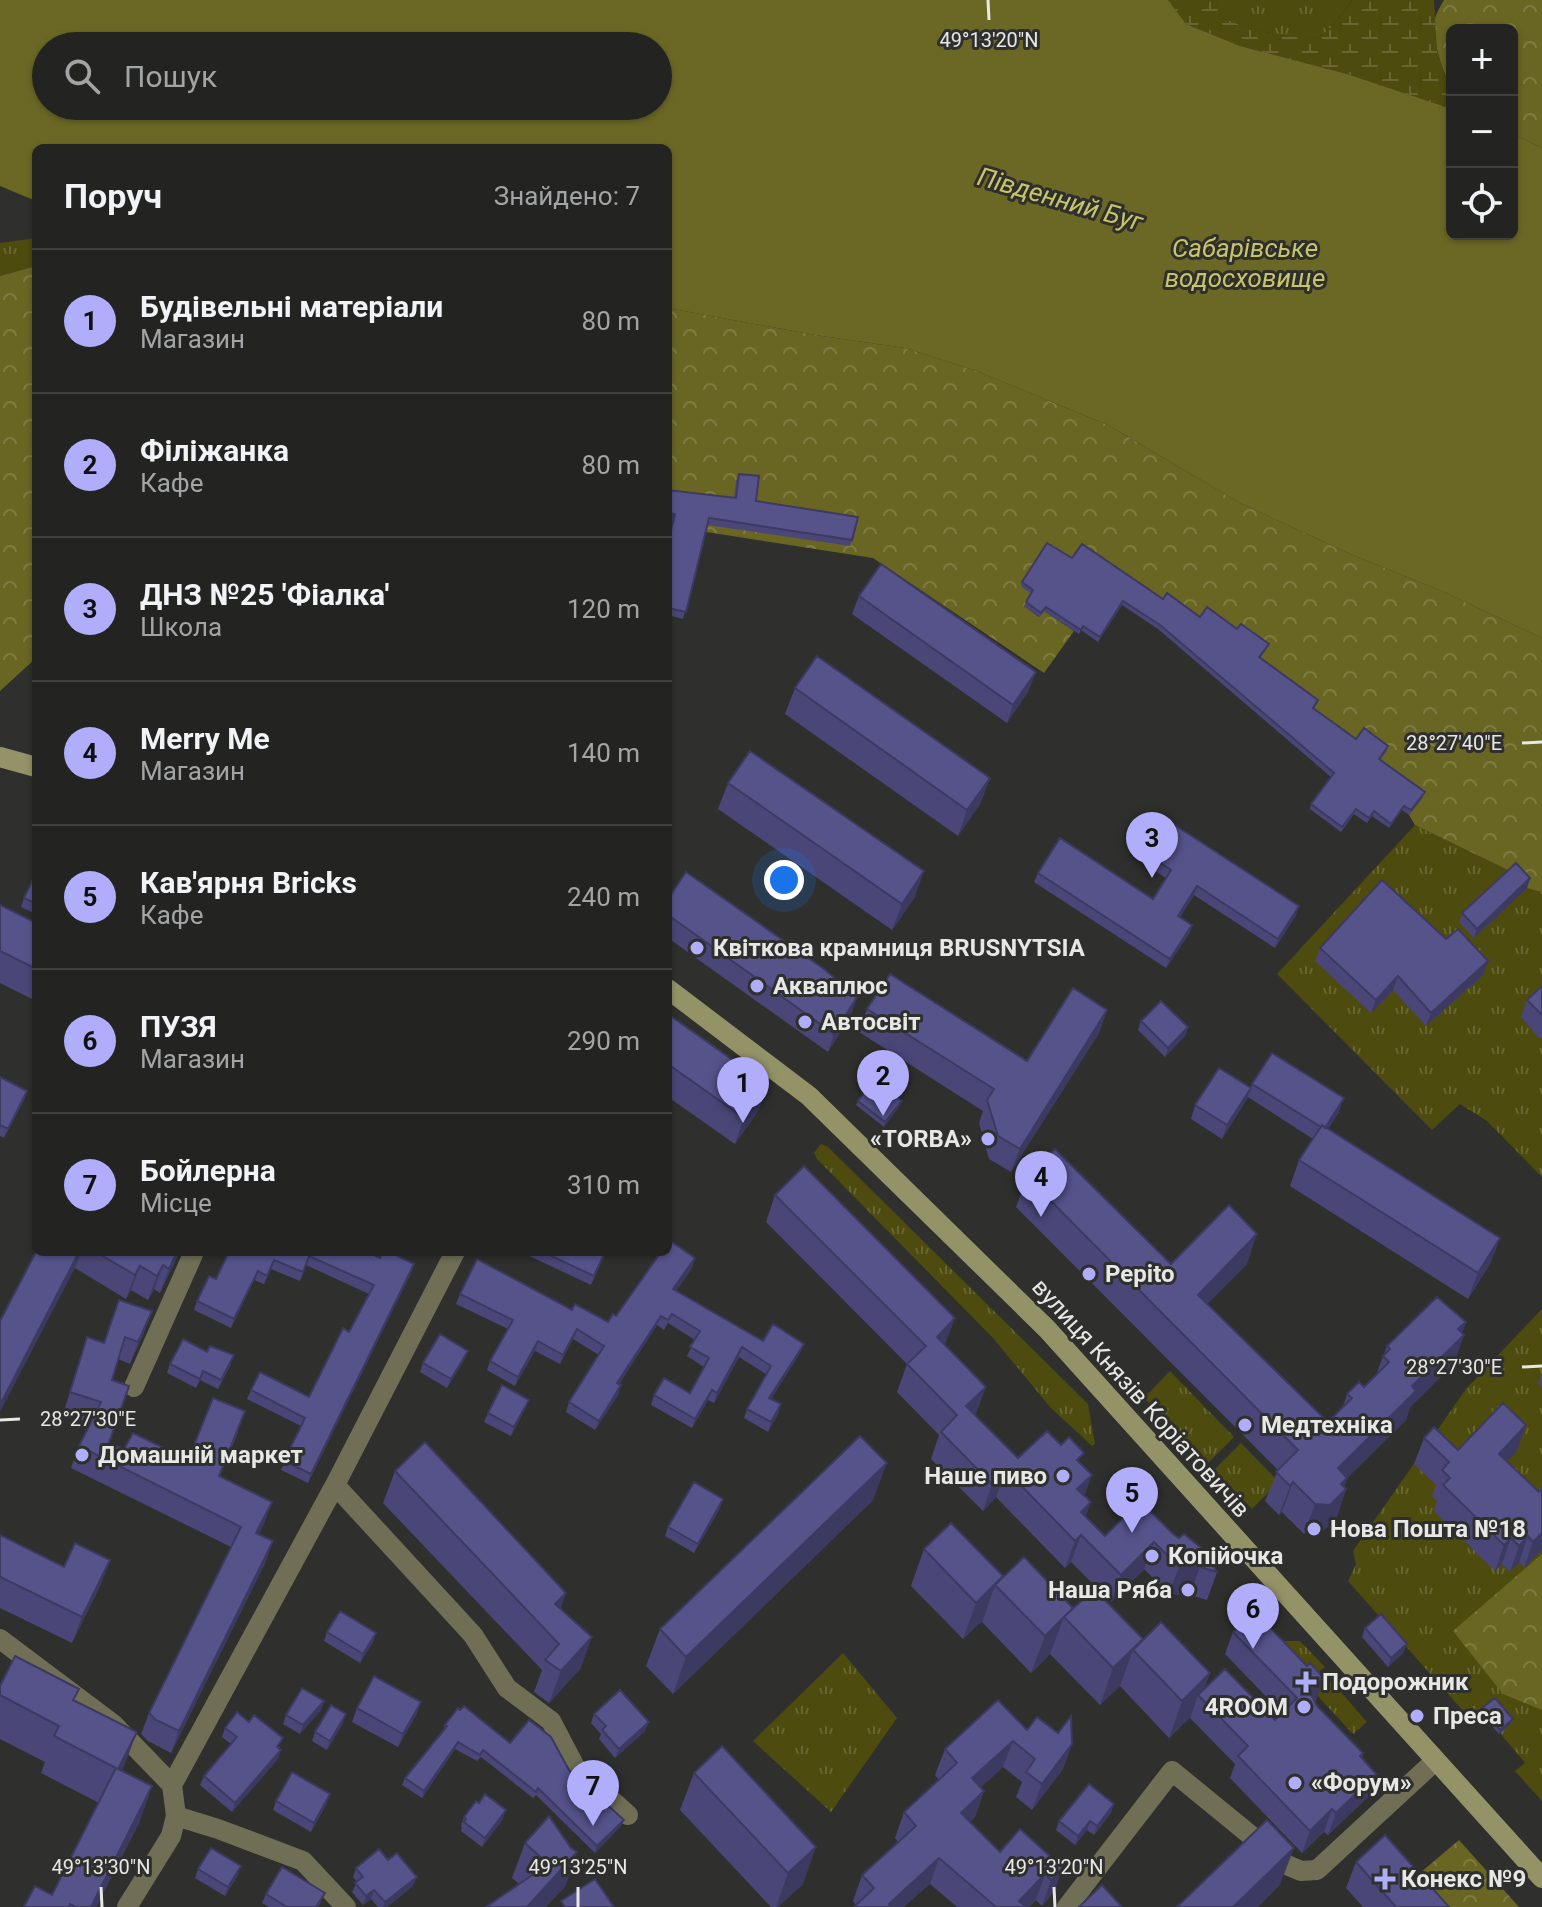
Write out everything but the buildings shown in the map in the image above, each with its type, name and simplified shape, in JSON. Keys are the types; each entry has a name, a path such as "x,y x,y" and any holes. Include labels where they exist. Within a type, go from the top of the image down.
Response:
{"main road":[{"path":"0,757 32,766"},
{"name":"вулиця Князів Коріатовичів","path":"672,992 809,1096 1047,1329 1542,1878"}],"street":[{"path":"134,1387 192,1256"},
{"path":"127,1907 171,1836 176,1816 172,1785 335,1485 453,1256"},
{"path":"335,1485 473,1635 507,1688 551,1721 575,1767 628,1815"},
{"path":"0,1639 113,1724 172,1785"},
{"path":"1067,1907 1172,1771 1287,1865 1301,1871 1317,1870 1435,1761"},
{"path":"176,1816 303,1861 346,1907"}],"green space":[{"path":"1168,0 1218,0 1220,13 1230,21 1271,33 1312,38 1329,30 1352,0 1434,0 1437,51 1446,78 1446,107 1347,74 1240,46 1186,24"},
{"path":"1218,0 1352,0 1329,30 1319,37 1300,38 1230,21 1220,13"},
{"path":"1444,0 1542,0 1542,148 1518,137 1518,24 1446,24 1446,76 1436,44 1435,18"},
{"path":"32,239 32,267 0,276 0,243"},
{"path":"32,267 32,662 0,691 0,276"},
{"path":"672,309 905,348 974,370 1108,425 1240,503 1542,638 1542,892 1527,888 1512,872 1415,825 1409,815 1423,797 1367,778 1386,751 1350,749 1257,662 1267,648 1198,622 1070,563 1032,595 1024,606 1039,617 1044,611 1074,631 1044,673 873,558 672,527"},
{"path":"1415,825 1512,872 1527,887 1542,892 1542,1177 1487,1121 1460,1104 1432,1130 1277,974"},
{"path":"821,1144 828,1147 1088,1404 1095,1444 1092,1446 1051,1408 993,1338 817,1159 814,1153"},
{"path":"1542,1309 1542,1801 1515,1771 1525,1763 1500,1733 1511,1723 1480,1713 1472,1721 1348,1581 1356,1564 1353,1551 1466,1389"},
{"path":"1170,1371 1234,1437 1208,1463 1144,1398"},
{"path":"1241,1443 1279,1482 1252,1509 1214,1470"},
{"path":"1542,1554 1542,1710 1503,1694 1453,1631"},
{"path":"1274,1641 1300,1641 1325,1667 1310,1678"},
{"path":"843,1653 897,1718 831,1812 753,1741"},
{"path":"1325,1680 1332,1682 1367,1722 1353,1734 1315,1693"},
{"path":"1459,1840 1519,1907 1417,1907 1401,1889"}],"water":[{"name":"Сабарівське водосховище","path":"0,0 1168,0 1186,24 1240,46 1347,74 1446,107 1446,240 1518,240 1518,137 1542,148 1542,638 1240,503 1108,425 974,370 905,348 672,309 672,144 32,144 32,199 0,186"}],"place":[{"name":"ДНЗ №25 'Фіалка'","path":"1152,878"},
{"name":"Квіткова крамниця BRUSNYTSIA","path":"697,948"},
{"name":"Акваплюс","path":"757,986"},
{"name":"Автосвіт","path":"805,1022"},
{"name":"Філіжанка","path":"883,1116"},
{"name":"Будівельні матеріали","path":"743,1123"},
{"name":"«TORBA»","path":"988,1139"},
{"name":"Merry Me","path":"1041,1217"},
{"name":"Pepito","path":"1089,1274"},
{"name":"Медтехніка","path":"1245,1425"},
{"name":"Домашній маркет","path":"82,1455"},
{"name":"Наше пиво","path":"1063,1476"},
{"name":"Нова Пошта №18","path":"1314,1529"},
{"name":"Кав'ярня Bricks","path":"1132,1533"},
{"name":"Копійочка","path":"1152,1556"},
{"name":"Наша Ряба","path":"1188,1590"},
{"name":"ПУЗЯ","path":"1253,1649"},
{"name":"Подорожник","path":"1306,1682"},
{"name":"4ROOM","path":"1304,1707"},
{"name":"Преса","path":"1417,1716"},
{"name":"«Форум»","path":"1295,1783"},
{"name":"Бойлерна","path":"593,1826"},
{"name":"Конекс №9","path":"1385,1879"}],"water label":[{"name":"Південний Буг","path":"1060,199"}]}
